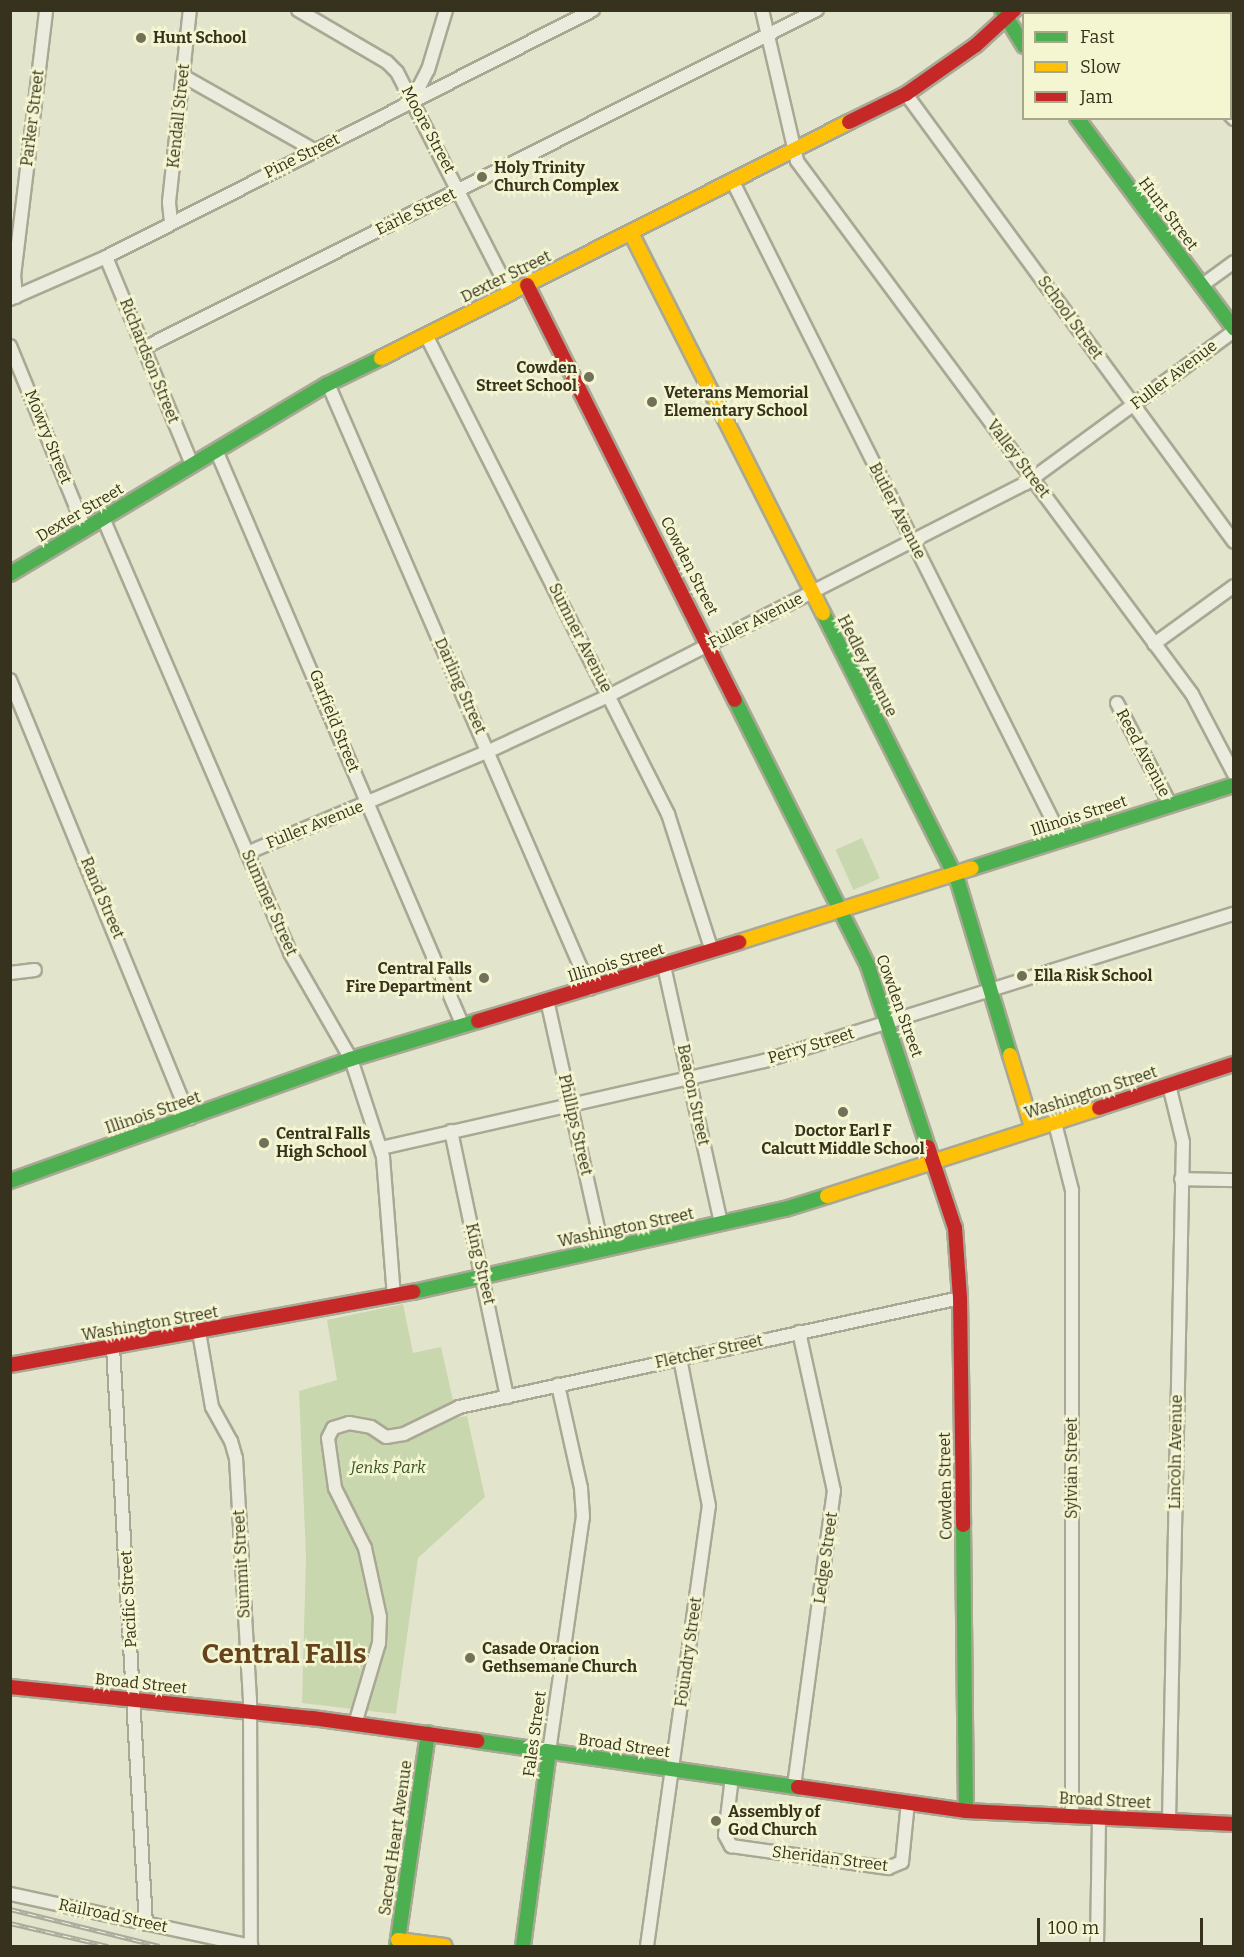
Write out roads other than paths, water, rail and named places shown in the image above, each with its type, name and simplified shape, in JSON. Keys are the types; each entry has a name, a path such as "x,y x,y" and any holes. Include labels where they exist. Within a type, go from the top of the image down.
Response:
{"street":[{"name":"Parker Street","path":"13,298 46,10"},
{"name":"Kendall Street","path":"171,222 169,202 190,10"},
{"path":"413,99 428,70 446,10"},
{"name":"Pine Street","path":"13,298 106,257 592,10"},
{"path":"762,10 792,150"},
{"name":"Earle Street","path":"144,348 817,10"},
{"name":"Moore Street","path":"305,12 387,62 413,99 510,293"},
{"path":"1007,14 1022,44"},
{"name":"Dexter Street","path":"10,574 328,384 631,234 792,150 906,94 1007,14"},
{"path":"183,76 314,150"},
{"name":"School Street","path":"906,94 1233,542"},
{"name":"Hunt Street","path":"1078,120 1233,330"},
{"name":"Valley Street","path":"792,150 1192,694 1233,774"},
{"name":"Butler Avenue","path":"733,182 912,542 1013,735 1062,839"},
{"name":"Hedley Avenue","path":"631,234 954,874 968,907 1033,1130"},
{"name":"Richardson Street","path":"106,257 192,465"},
{"path":"1201,286 1233,262"},
{"name":"Cowden Street","path":"527,285 710,644 842,910 890,1022 958,1239 966,1811"},
{"name":"Fuller Avenue","path":"247,853 368,804 610,695 1033,479 1233,330"},
{"name":"Sumner Avenue","path":"426,334 610,695 676,833 712,951"},
{"name":"Mowry Street","path":"10,346 85,529"},
{"name":"Darling Street","path":"328,384 590,988"},
{"name":"Garfield Street","path":"216,450 464,1026"},
{"name":"Summer Street","path":"103,518 290,953 351,1059 381,1148 394,1296"},
{"path":"1154,644 1233,586"},
{"name":"Rand Street","path":"10,680 190,1118"},
{"name":"Reed Avenue","path":"1117,703 1170,804"},
{"name":"Illinois Street","path":"10,1181 351,1059 664,966 1233,785"},
{"name":"Perry Street","path":"381,1148 764,1061 1233,914"},
{"name":"Beacon Street","path":"664,966 721,1224"},
{"path":"10,973 35,970"},
{"name":"Phillips Street","path":"547,1000 603,1250"},
{"name":"Washington Street","path":"10,1365 394,1296 804,1204 1233,1064"},
{"name":"Lincoln Avenue","path":"1169,1085 1183,1134 1169,1821"},
{"name":"Sylvian Street","path":"1055,1123 1072,1190 1072,1816"},
{"name":"King Street","path":"451,1131 484,1276 507,1397"},
{"path":"1181,1179 1233,1180"},
{"name":"Fletcher Street","path":"355,1724 379,1643 379,1610 364,1548 335,1488 330,1433 333,1428 349,1423 371,1427 386,1437 404,1434 459,1407 960,1298"},
{"name":"Summit Street","path":"199,1332 212,1407 231,1441 236,1458 250,1712 251,1947"},
{"name":"Ledge Street","path":"794,1786 834,1491 799,1332"},
{"name":"Pacific Street","path":"113,1347 146,1924"},
{"name":"Foundry Street","path":"647,1947 710,1498 680,1358"},
{"name":"Fales Street","path":"523,1947 583,1517 581,1488 558,1385"},
{"name":"Broad Street","path":"10,1687 428,1733 966,1811 1233,1824"},
{"name":"Sacred Heart Avenue","path":"397,1943 428,1733"},
{"name":"Sheridan Street","path":"732,1777 725,1835 731,1846 888,1869 902,1862 908,1802"},
{"path":"1097,1947 1099,1818"},
{"name":"Railroad Street","path":"10,1894 251,1947"},
{"path":"397,1943 446,1947"}],"railway":[{"path":"10,1909 160,1946"},
{"path":"10,1923 108,1946"}],"place":[{"name":"Hunt School","path":"141,38"},
{"name":"Holy Trinity Church Complex","path":"482,177"},
{"name":"Cowden Street School","path":"589,377"},
{"name":"Veterans Memorial Elementary School","path":"652,402"},
{"name":"Ella Risk School","path":"1022,976"},
{"name":"Central Falls Fire Department","path":"484,978"},
{"name":"Doctor Earl F Calcutt Middle School","path":"843,1112"},
{"name":"Central Falls High School","path":"264,1143"},
{"name":"Casade Oracion Gethsemane Church","path":"470,1658"},
{"name":"Assembly of God Church","path":"716,1821"}],"district":[{"name":"Central Falls","path":"284,1654"}],"park label":[{"name":"Jenks Park","path":"388,1468"}]}
